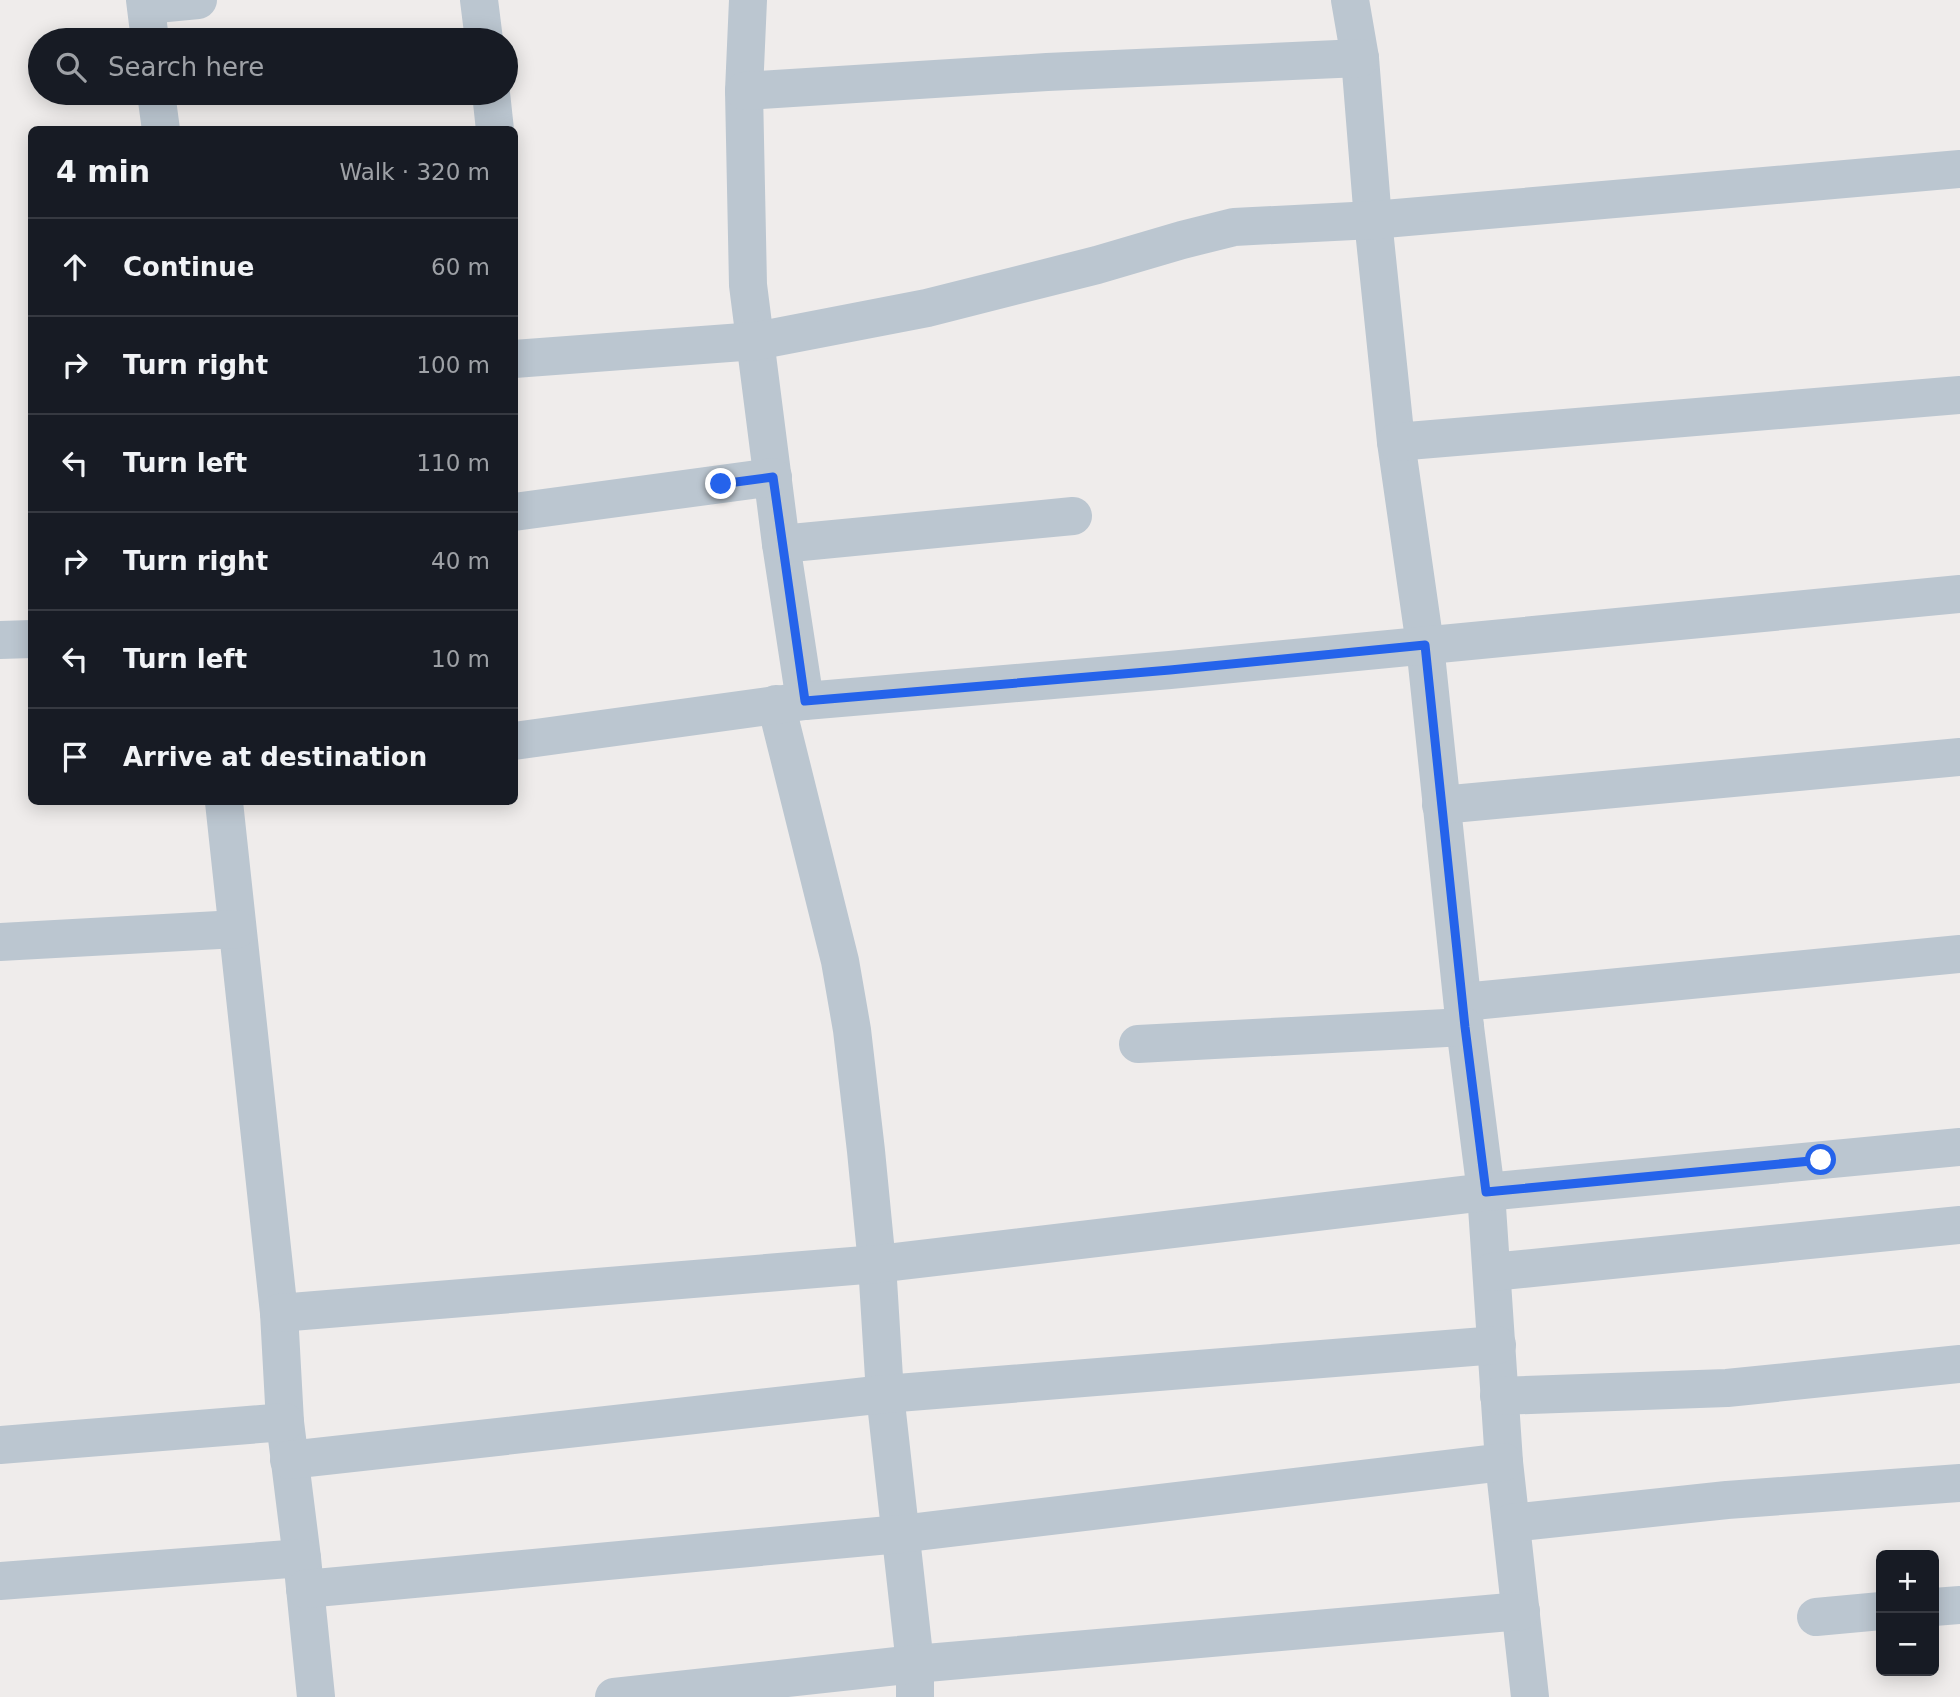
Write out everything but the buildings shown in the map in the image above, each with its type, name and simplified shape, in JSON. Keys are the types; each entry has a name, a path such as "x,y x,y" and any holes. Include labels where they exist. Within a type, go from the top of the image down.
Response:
{"street":[{"path":"147,15 198,0"},
{"path":"479,0 482,28"},
{"path":"748,0 744,91 748,285 782,544 790,702 852,1030 877,1264 885,1394 915,1680"},
{"path":"1350,0 1360,58 1373,220 1396,442 1425,645 1464,1015 1486,1192 1504,1462 1530,1697"},
{"path":"744,91 1047,72 1360,58"},
{"path":"158,105 160,126"},
{"path":"492,105 495,126"},
{"path":"518,359 756,341 927,307 1097,265 1234,227 1373,220 1960,169"},
{"path":"1396,442 1960,395"},
{"path":"518,511 773,477"},
{"path":"782,544 1073,516"},
{"path":"518,740 790,702 1143,672 1960,594"},
{"path":"0,640 28,639"},
{"path":"1441,806 1960,757"},
{"path":"224,805 279,1313 285,1422 316,1697"},
{"path":"0,942 237,929"},
{"path":"1139,1044 1464,1015 1960,954"},
{"path":"279,1313 877,1264 1486,1192 1960,1147"},
{"path":"1492,1272 1960,1225"},
{"path":"289,1460 885,1394 1497,1345"},
{"path":"1499,1396 1727,1388 1960,1363"},
{"path":"0,1445 285,1422"},
{"path":"0,1581 303,1574 900,1534 1504,1462"},
{"path":"1511,1523 1727,1500 1960,1483"},
{"path":"1939,1607 1960,1605"},
{"path":"614,1697 915,1680 1521,1611"},
{"path":"1816,1617 1876,1611"}],"route":[{"path":"721,484 773,477 805,701 1425,645 1465,1027 1486,1192 1821,1160"}]}
